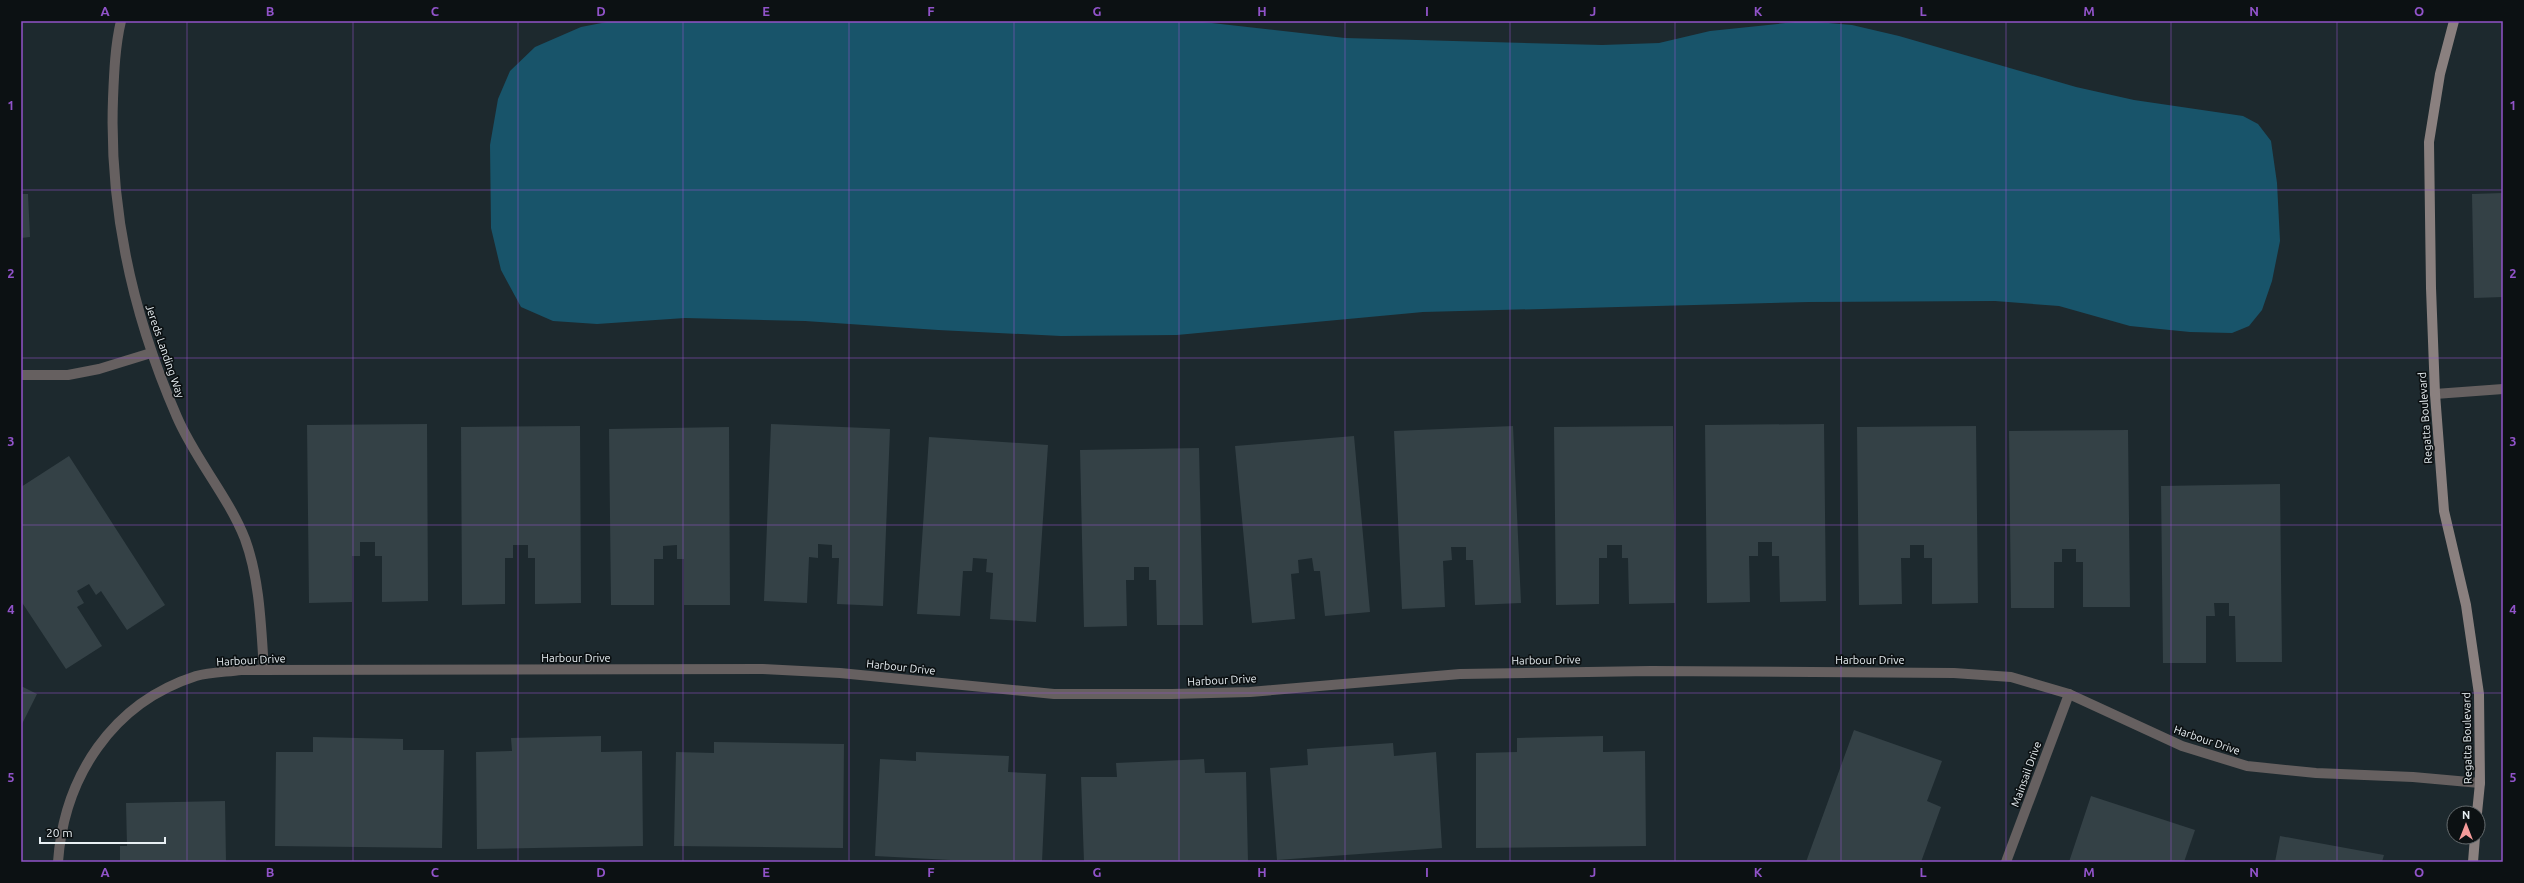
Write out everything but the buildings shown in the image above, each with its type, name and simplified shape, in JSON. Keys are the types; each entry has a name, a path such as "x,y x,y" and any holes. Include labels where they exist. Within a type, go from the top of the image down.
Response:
{"street":[{"name":"Jereds Landing Way","path":"121,21 114,80 112,130 117,200 137,307 151,353 178,420 245,540 260,610 264,670"},
{"name":"Regatta Boulevard","path":"2454,21 2440,74 2429,142 2435,394 2444,511 2466,605 2479,694 2480,783 2478,805"},
{"path":"21,375 68,375 99,369 151,353"},
{"path":"2435,394 2503,389"},
{"name":"Harbour Drive","path":"58,862 60,834 72,793 93,751 122,720 157,692 197,676 241,670 762,670 840,673 1054,694 1250,692 1460,674 1651,671 1954,673 2011,677 2070,694 2182,746 2247,766 2316,773 2413,777 2480,783"},
{"name":"Mainsail Drive","path":"2006,862 2070,694"},
{"path":"2473,862 2474,845"}],"water":[{"path":"612,21 1194,21 1345,38 1602,45 1659,43 1710,31 1805,21 1852,25 1899,36 2076,87 2134,100 2243,116 2258,124 2271,141 2277,183 2280,241 2272,281 2262,310 2249,326 2232,333 2190,332 2130,326 2059,306 1995,301 1809,302 1423,312 1177,335 1061,336 938,330 805,321 685,318 597,324 553,321 521,307 501,270 491,228 490,145 498,99 510,71 535,47 581,27"}]}
